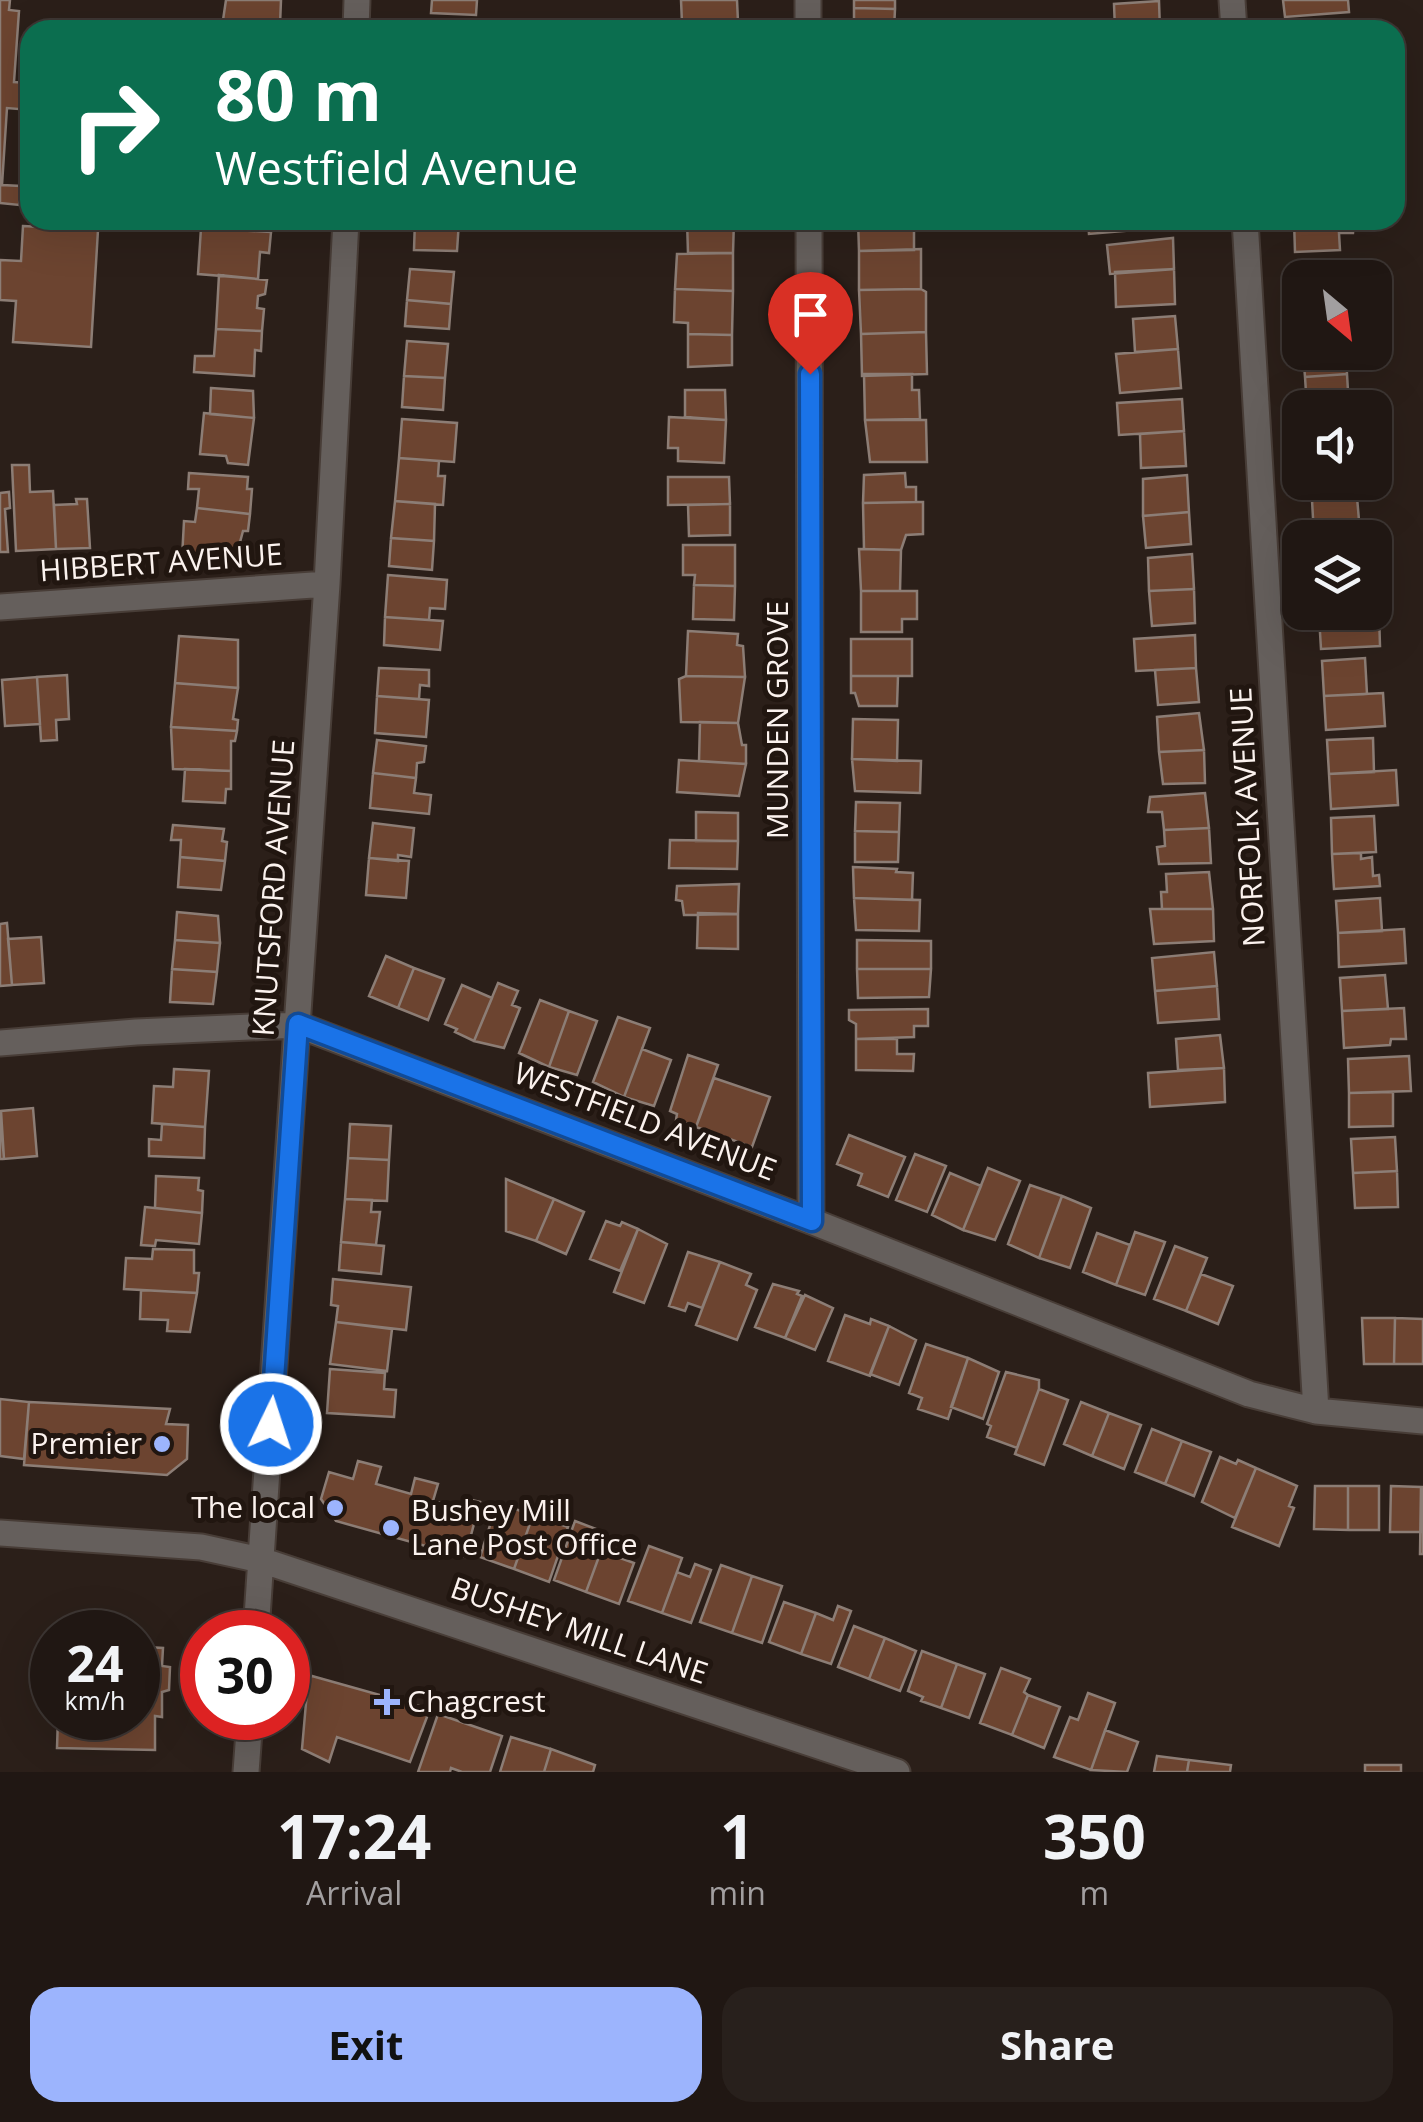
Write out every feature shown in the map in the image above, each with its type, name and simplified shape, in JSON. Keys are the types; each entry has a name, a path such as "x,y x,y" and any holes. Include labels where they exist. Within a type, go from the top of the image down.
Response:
{"street":[{"name":"KNUTSFORD AVENUE","path":"258,1610 327,584 345,230"},
{"name":"MUNDEN GROVE","path":"809,230 812,1221"},
{"name":"NORFOLK AVENUE","path":"1246,230 1316,1411"},
{"name":"HIBBERT AVENUE","path":"0,607 327,584"},
{"name":"WESTFIELD AVENUE","path":"0,1044 298,1024 1249,1394 1316,1411 1423,1421"},
{"name":"BUSHEY MILL LANE","path":"0,1534 201,1547 261,1560 897,1772"},
{"path":"246,1772 248,1740"}],"building":[{"path":"0,0 10,0 9,10 19,11 14,82 20,82 20,109 7,108 2,185 20,186 20,196 19,205 0,203"},
{"path":"226,0 281,0 280,20 223,20"},
{"path":"432,0 477,0 476,15 431,13"},
{"path":"681,0 737,0 738,20 682,20"},
{"path":"854,0 895,0 895,9 854,8"},
{"path":"1283,0 1348,0 1349,12 1285,17"},
{"path":"1159,1 1160,20 1115,20 1114,4"},
{"path":"854,8 895,9 894,20 854,20"},
{"path":"23,230 98,230 91,347 13,342 16,301 0,300 0,260 21,261"},
{"path":"201,230 271,232 269,253 260,252 258,279 198,274"},
{"path":"415,230 458,230 457,251 414,250"},
{"path":"687,230 734,230 733,253 688,253"},
{"path":"858,230 914,230 914,250 859,251"},
{"path":"1089,230 1135,230 1089,234"},
{"path":"1294,230 1353,230 1339,233 1340,250 1295,252"},
{"path":"1173,238 1174,269 1110,274 1107,245"},
{"path":"921,249 921,289 859,290 859,251"},
{"path":"733,253 733,291 675,289 677,254"},
{"path":"410,269 454,272 451,304 407,300"},
{"path":"1174,269 1175,304 1116,307 1115,272"},
{"path":"219,275 267,280 265,294 258,296 257,308 264,309 262,331 216,329"},
{"path":"675,289 733,291 732,335 688,334 688,323 674,322"},
{"path":"859,290 926,292 926,332 861,334"},
{"path":"407,300 451,304 449,329 405,326"},
{"path":"1175,316 1178,349 1135,352 1133,319"},
{"path":"216,329 262,331 261,351 255,350 254,376 194,372 195,356 214,356"},
{"path":"926,332 927,374 862,376 861,334"},
{"path":"688,334 732,335 732,365 688,367"},
{"path":"407,341 448,344 445,378 404,376"},
{"path":"1178,349 1181,388 1120,393 1116,354"},
{"path":"1304,370 1347,370 1347,374 1305,377"},
{"path":"864,374 912,374 912,390 919,390 920,419 865,420"},
{"path":"1347,374 1348,390 1306,390 1305,377"},
{"path":"404,376 445,378 443,410 402,407"},
{"path":"211,388 253,391 254,418 210,414"},
{"path":"685,390 725,390 726,420 685,417"},
{"path":"1182,399 1184,431 1119,435 1117,403"},
{"path":"204,413 254,418 248,465 228,463 226,456 200,454"},
{"path":"669,417 726,420 724,463 678,461 678,448 668,448"},
{"path":"402,419 457,423 454,462 399,458"},
{"path":"865,420 926,420 927,462 870,462"},
{"path":"1184,431 1186,466 1141,468 1140,434"},
{"path":"399,458 439,461 438,476 445,476 443,505 395,501"},
{"path":"12,465 29,465 30,492 53,491 56,549 16,551"},
{"path":"189,473 248,477 247,489 252,489 250,514 197,508 199,489 188,489"},
{"path":"905,473 906,487 916,487 916,502 863,503 864,475"},
{"path":"1187,475 1189,512 1143,516 1143,479"},
{"path":"668,477 729,477 730,504 668,505"},
{"path":"9,492 10,508 5,509 8,552 0,552 0,493"},
{"path":"76,499 87,499 90,548 56,549 54,505 77,504"},
{"path":"1312,500 1357,500 1359,520 1313,520"},
{"path":"395,501 435,504 434,541 391,538"},
{"path":"923,502 923,534 906,535 901,550 864,549 863,503"},
{"path":"730,504 730,535 689,536 688,505"},
{"path":"197,508 250,514 248,531 243,531 235,561 182,558 184,521 195,522"},
{"path":"1189,512 1191,544 1146,548 1143,516"},
{"path":"391,538 434,541 432,570 389,566"},
{"path":"683,545 735,545 735,586 694,585 695,575 683,575"},
{"path":"859,549 901,550 900,591 861,591"},
{"path":"1192,554 1194,589 1149,591 1148,558"},
{"path":"388,575 447,580 445,609 430,608 429,620 385,617"},
{"path":"694,585 735,586 734,620 693,619"},
{"path":"1194,589 1195,623 1152,626 1149,591"},
{"path":"861,591 917,591 917,619 902,619 902,632 861,632"},
{"path":"385,617 443,621 440,650 384,645"},
{"path":"1320,630 1380,630 1380,646 1321,649"},
{"path":"688,631 738,634 737,645 743,646 745,677 686,676"},
{"path":"1195,635 1196,668 1136,671 1134,639"},
{"path":"179,636 238,640 238,688 175,683"},
{"path":"851,639 912,639 912,676 851,676"},
{"path":"1365,658 1367,694 1324,696 1322,661"},
{"path":"379,668 429,670 429,686 420,685 419,699 377,696"},
{"path":"1196,668 1199,702 1158,705 1155,670"},
{"path":"67,675 69,719 56,720 57,740 41,741 37,677"},
{"path":"851,676 898,676 897,706 859,706 855,693 851,693"},
{"path":"37,677 40,724 5,726 2,680"},
{"path":"745,677 738,723 681,722 679,679"},
{"path":"175,683 238,688 233,719 238,720 237,731 171,727"},
{"path":"1383,693 1385,726 1326,730 1324,696"},
{"path":"377,696 429,700 426,737 375,733"},
{"path":"1199,713 1204,750 1159,752 1157,717"},
{"path":"853,719 898,720 897,761 852,759"},
{"path":"700,722 738,723 742,745 746,745 746,764 699,761"},
{"path":"171,727 237,731 235,741 231,741 231,771 173,769"},
{"path":"1373,738 1374,772 1329,774 1327,740"},
{"path":"377,740 426,746 424,762 417,763 416,778 373,773"},
{"path":"1204,750 1205,783 1163,784 1159,752"},
{"path":"852,759 921,761 920,793 855,791"},
{"path":"679,760 746,764 739,796 677,792"},
{"path":"185,769 231,771 231,789 226,789 225,803 183,801"},
{"path":"1396,770 1398,805 1331,809 1329,774"},
{"path":"373,773 416,778 414,793 431,795 429,814 370,808"},
{"path":"1205,793 1209,828 1164,830 1162,812 1148,812 1150,797"},
{"path":"856,802 900,803 899,832 855,831"},
{"path":"696,812 738,813 738,841 696,841"},
{"path":"1374,816 1376,852 1332,854 1331,818"},
{"path":"373,823 414,828 411,857 398,855 398,861 369,858"},
{"path":"173,825 224,829 225,861 180,857 181,840 171,840"},
{"path":"1209,828 1211,863 1159,864 1157,847 1165,846 1164,830"},
{"path":"855,831 899,832 898,862 855,862"},
{"path":"670,840 738,841 737,869 669,868"},
{"path":"1361,853 1361,859 1372,857 1373,876 1379,875 1380,886 1334,889 1332,854"},
{"path":"180,857 225,861 221,890 178,887"},
{"path":"369,858 409,861 406,898 366,895"},
{"path":"853,867 913,873 912,900 854,898"},
{"path":"1209,872 1213,909 1162,909 1161,892 1167,892 1166,874"},
{"path":"739,884 738,914 684,915 682,901 676,900 677,886"},
{"path":"854,898 920,900 919,931 856,930"},
{"path":"1380,898 1382,931 1338,933 1336,901"},
{"path":"1150,909 1213,909 1214,941 1154,944"},
{"path":"177,912 218,916 220,943 175,940"},
{"path":"698,913 738,914 738,949 697,948"},
{"path":"7,923 12,985 0,986 0,924"},
{"path":"1404,929 1406,963 1339,967 1338,933"},
{"path":"41,937 44,983 12,985 8,939"},
{"path":"175,940 220,943 217,972 172,969"},
{"path":"857,940 931,941 931,969 857,969"},
{"path":"1214,952 1217,986 1155,991 1152,958"},
{"path":"386,956 414,968 398,1008 369,996"},
{"path":"414,968 444,979 428,1020 398,1008"},
{"path":"172,969 217,972 213,1004 170,1002"},
{"path":"857,969 931,969 929,997 858,998"},
{"path":"1385,975 1388,1009 1342,1011 1340,978"},
{"path":"498,983 518,991 512,1005 520,1008 504,1048 474,1041"},
{"path":"462,985 492,998 474,1041 445,1024"},
{"path":"1217,986 1219,1019 1158,1023 1155,991"},
{"path":"540,1000 569,1011 549,1067 519,1053"},
{"path":"1404,1008 1406,1039 1391,1039 1390,1045 1344,1048 1342,1011"},
{"path":"928,1009 928,1026 914,1026 914,1037 856,1039 856,1024 849,1020 849,1010"},
{"path":"569,1011 597,1021 577,1075 549,1067"},
{"path":"618,1017 650,1028 624,1097 593,1082"},
{"path":"1220,1035 1224,1068 1178,1070 1176,1039"},
{"path":"856,1039 897,1039 897,1054 914,1054 913,1071 856,1070"},
{"path":"642,1049 671,1060 654,1106 624,1097"},
{"path":"688,1055 718,1065 696,1127 676,1120 677,1114 670,1111"},
{"path":"1409,1056 1411,1091 1349,1093 1348,1059"},
{"path":"1224,1068 1225,1102 1150,1107 1148,1073"},
{"path":"174,1069 209,1071 205,1127 152,1123 154,1086 173,1087"},
{"path":"714,1078 770,1097 752,1147 696,1127"},
{"path":"1393,1092 1393,1126 1349,1127 1349,1093"},
{"path":"33,1108 37,1156 4,1159 1,1111"},
{"path":"0,1111 4,1159 0,1159"},
{"path":"162,1124 205,1127 204,1158 149,1156 149,1139 161,1140"},
{"path":"350,1124 391,1126 389,1160 348,1158"},
{"path":"849,1135 905,1157 888,1197 858,1185 862,1174 837,1164"},
{"path":"1395,1137 1397,1171 1353,1173 1351,1139"},
{"path":"915,1154 946,1166 927,1212 896,1200"},
{"path":"348,1158 389,1160 387,1201 345,1199"},
{"path":"988,1168 1020,1181 995,1240 963,1230"},
{"path":"1397,1171 1398,1207 1355,1208 1353,1173"},
{"path":"950,1173 981,1186 963,1230 932,1215"},
{"path":"156,1176 199,1178 202,1213 155,1208"},
{"path":"506,1179 554,1199 536,1241 506,1231"},
{"path":"1030,1185 1062,1196 1039,1258 1008,1244"},
{"path":"1062,1196 1091,1208 1070,1268 1039,1258"},
{"path":"345,1199 372,1200 371,1212 380,1212 376,1245 341,1242"},
{"path":"554,1199 584,1212 566,1254 536,1241"},
{"path":"145,1207 202,1213 199,1244 156,1240 155,1246 141,1245"},
{"path":"606,1221 638,1229 620,1271 590,1259"},
{"path":"638,1229 667,1244 644,1303 614,1292"},
{"path":"1135,1232 1165,1242 1145,1295 1116,1285"},
{"path":"1097,1233 1130,1245 1116,1285 1083,1272"},
{"path":"341,1242 384,1246 381,1274 339,1270"},
{"path":"1175,1246 1207,1258 1186,1311 1154,1299"},
{"path":"153,1249 194,1250 194,1273 199,1273 197,1293 124,1289 126,1258 152,1259"},
{"path":"688,1252 720,1262 702,1308 688,1303 685,1311 669,1306"},
{"path":"720,1262 751,1274 746,1285 757,1290 737,1340 696,1325"},
{"path":"1201,1274 1233,1286 1218,1324 1186,1311"},
{"path":"333,1279 411,1287 406,1330 336,1322 338,1306 331,1305"},
{"path":"773,1284 799,1291 797,1294 802,1296 785,1338 755,1327"},
{"path":"141,1290 197,1293 190,1332 167,1331 168,1320 140,1319"},
{"path":"805,1295 833,1308 815,1350 785,1338"},
{"path":"845,1315 889,1326 870,1376 828,1361"},
{"path":"1362,1318 1395,1318 1394,1364 1364,1364"},
{"path":"1395,1318 1423,1319 1423,1364 1394,1364"},
{"path":"336,1322 392,1329 387,1371 330,1364"},
{"path":"889,1326 916,1340 899,1385 870,1374"},
{"path":"926,1344 968,1358 948,1419 918,1409 922,1398 909,1393"},
{"path":"968,1358 999,1372 983,1419 951,1407"},
{"path":"330,1369 385,1373 384,1389 396,1390 394,1417 327,1413"},
{"path":"1006,1372 1039,1380 1017,1448 987,1437 991,1426 987,1424"},
{"path":"1039,1389 1068,1400 1044,1465 1015,1454"},
{"path":"0,1399 29,1402 24,1459 0,1456"},
{"path":"29,1402 170,1409 166,1424 188,1425 187,1459 167,1475 24,1465"},
{"path":"1081,1402 1109,1413 1092,1456 1064,1444"},
{"path":"1109,1413 1141,1425 1124,1469 1092,1456"},
{"path":"1152,1429 1182,1441 1165,1484 1135,1472"},
{"path":"1182,1441 1211,1452 1194,1496 1165,1484"},
{"path":"1220,1457 1256,1468 1235,1518 1202,1502"},
{"path":"358,1461 381,1467 376,1484 411,1494 415,1478 438,1484 433,1501 469,1511 472,1500 480,1502 465,1557 336,1521 321,1499 329,1472 353,1479"},
{"path":"1256,1468 1297,1486 1289,1506 1294,1508 1279,1546 1232,1527"},
{"path":"1315,1486 1348,1486 1348,1530 1314,1529"},
{"path":"1348,1486 1379,1486 1379,1530 1348,1530"},
{"path":"1391,1486 1421,1487 1421,1532 1390,1532"},
{"path":"1423,1487 1423,1554 1420,1554"},
{"path":"497,1503 533,1515 514,1569 480,1557"},
{"path":"533,1515 568,1527 549,1582 514,1569"},
{"path":"575,1521 596,1529 589,1547 601,1551 586,1592 554,1580"},
{"path":"649,1546 682,1558 662,1613 628,1601"},
{"path":"601,1551 634,1563 619,1604 586,1592"},
{"path":"695,1564 711,1570 691,1623 662,1613 677,1572 690,1577"},
{"path":"721,1565 752,1576 732,1633 700,1622"},
{"path":"752,1576 782,1586 762,1643 732,1633"},
{"path":"784,1602 816,1613 801,1654 769,1642"},
{"path":"838,1606 851,1611 831,1664 801,1654 816,1613 833,1620"},
{"path":"854,1626 885,1638 869,1679 838,1667"},
{"path":"885,1638 916,1651 900,1691 869,1679"},
{"path":"160,1648 162,1666 170,1667 169,1690 162,1692 162,1717"},
{"path":"922,1651 957,1664 941,1708 908,1691"},
{"path":"957,1664 985,1674 969,1718 941,1708"},
{"path":"1001,1668 1030,1679 1012,1735 980,1723"},
{"path":"310,1678 430,1709 410,1762 337,1737 329,1762 302,1749 303,1740 310,1740"},
{"path":"1088,1693 1115,1703 1091,1770 1054,1757 1070,1717 1078,1720"},
{"path":"1028,1695 1060,1707 1044,1748 1012,1735"},
{"path":"438,1714 502,1736 490,1772 451,1768 450,1772 418,1772"},
{"path":"1105,1730 1138,1742 1127,1772 1091,1770"},
{"path":"511,1737 551,1749 544,1772 500,1772"},
{"path":"57,1740 155,1740 155,1750 57,1748"},
{"path":"551,1749 595,1765 593,1772 544,1772"},
{"path":"1157,1756 1189,1760 1187,1772 1154,1772"},
{"path":"1189,1760 1231,1765 1230,1772 1187,1772"},
{"path":"1365,1765 1401,1765 1401,1772 1365,1772"}],"place":[{"name":"Premier","path":"162,1444"},
{"name":"The local","path":"335,1508"},
{"name":"Bushey Mill Lane Post Office","path":"391,1528"},
{"name":"Chagcrest","path":"387,1702"}],"route":[{"path":"271,1424 298,1024 812,1221 810,374"}]}
